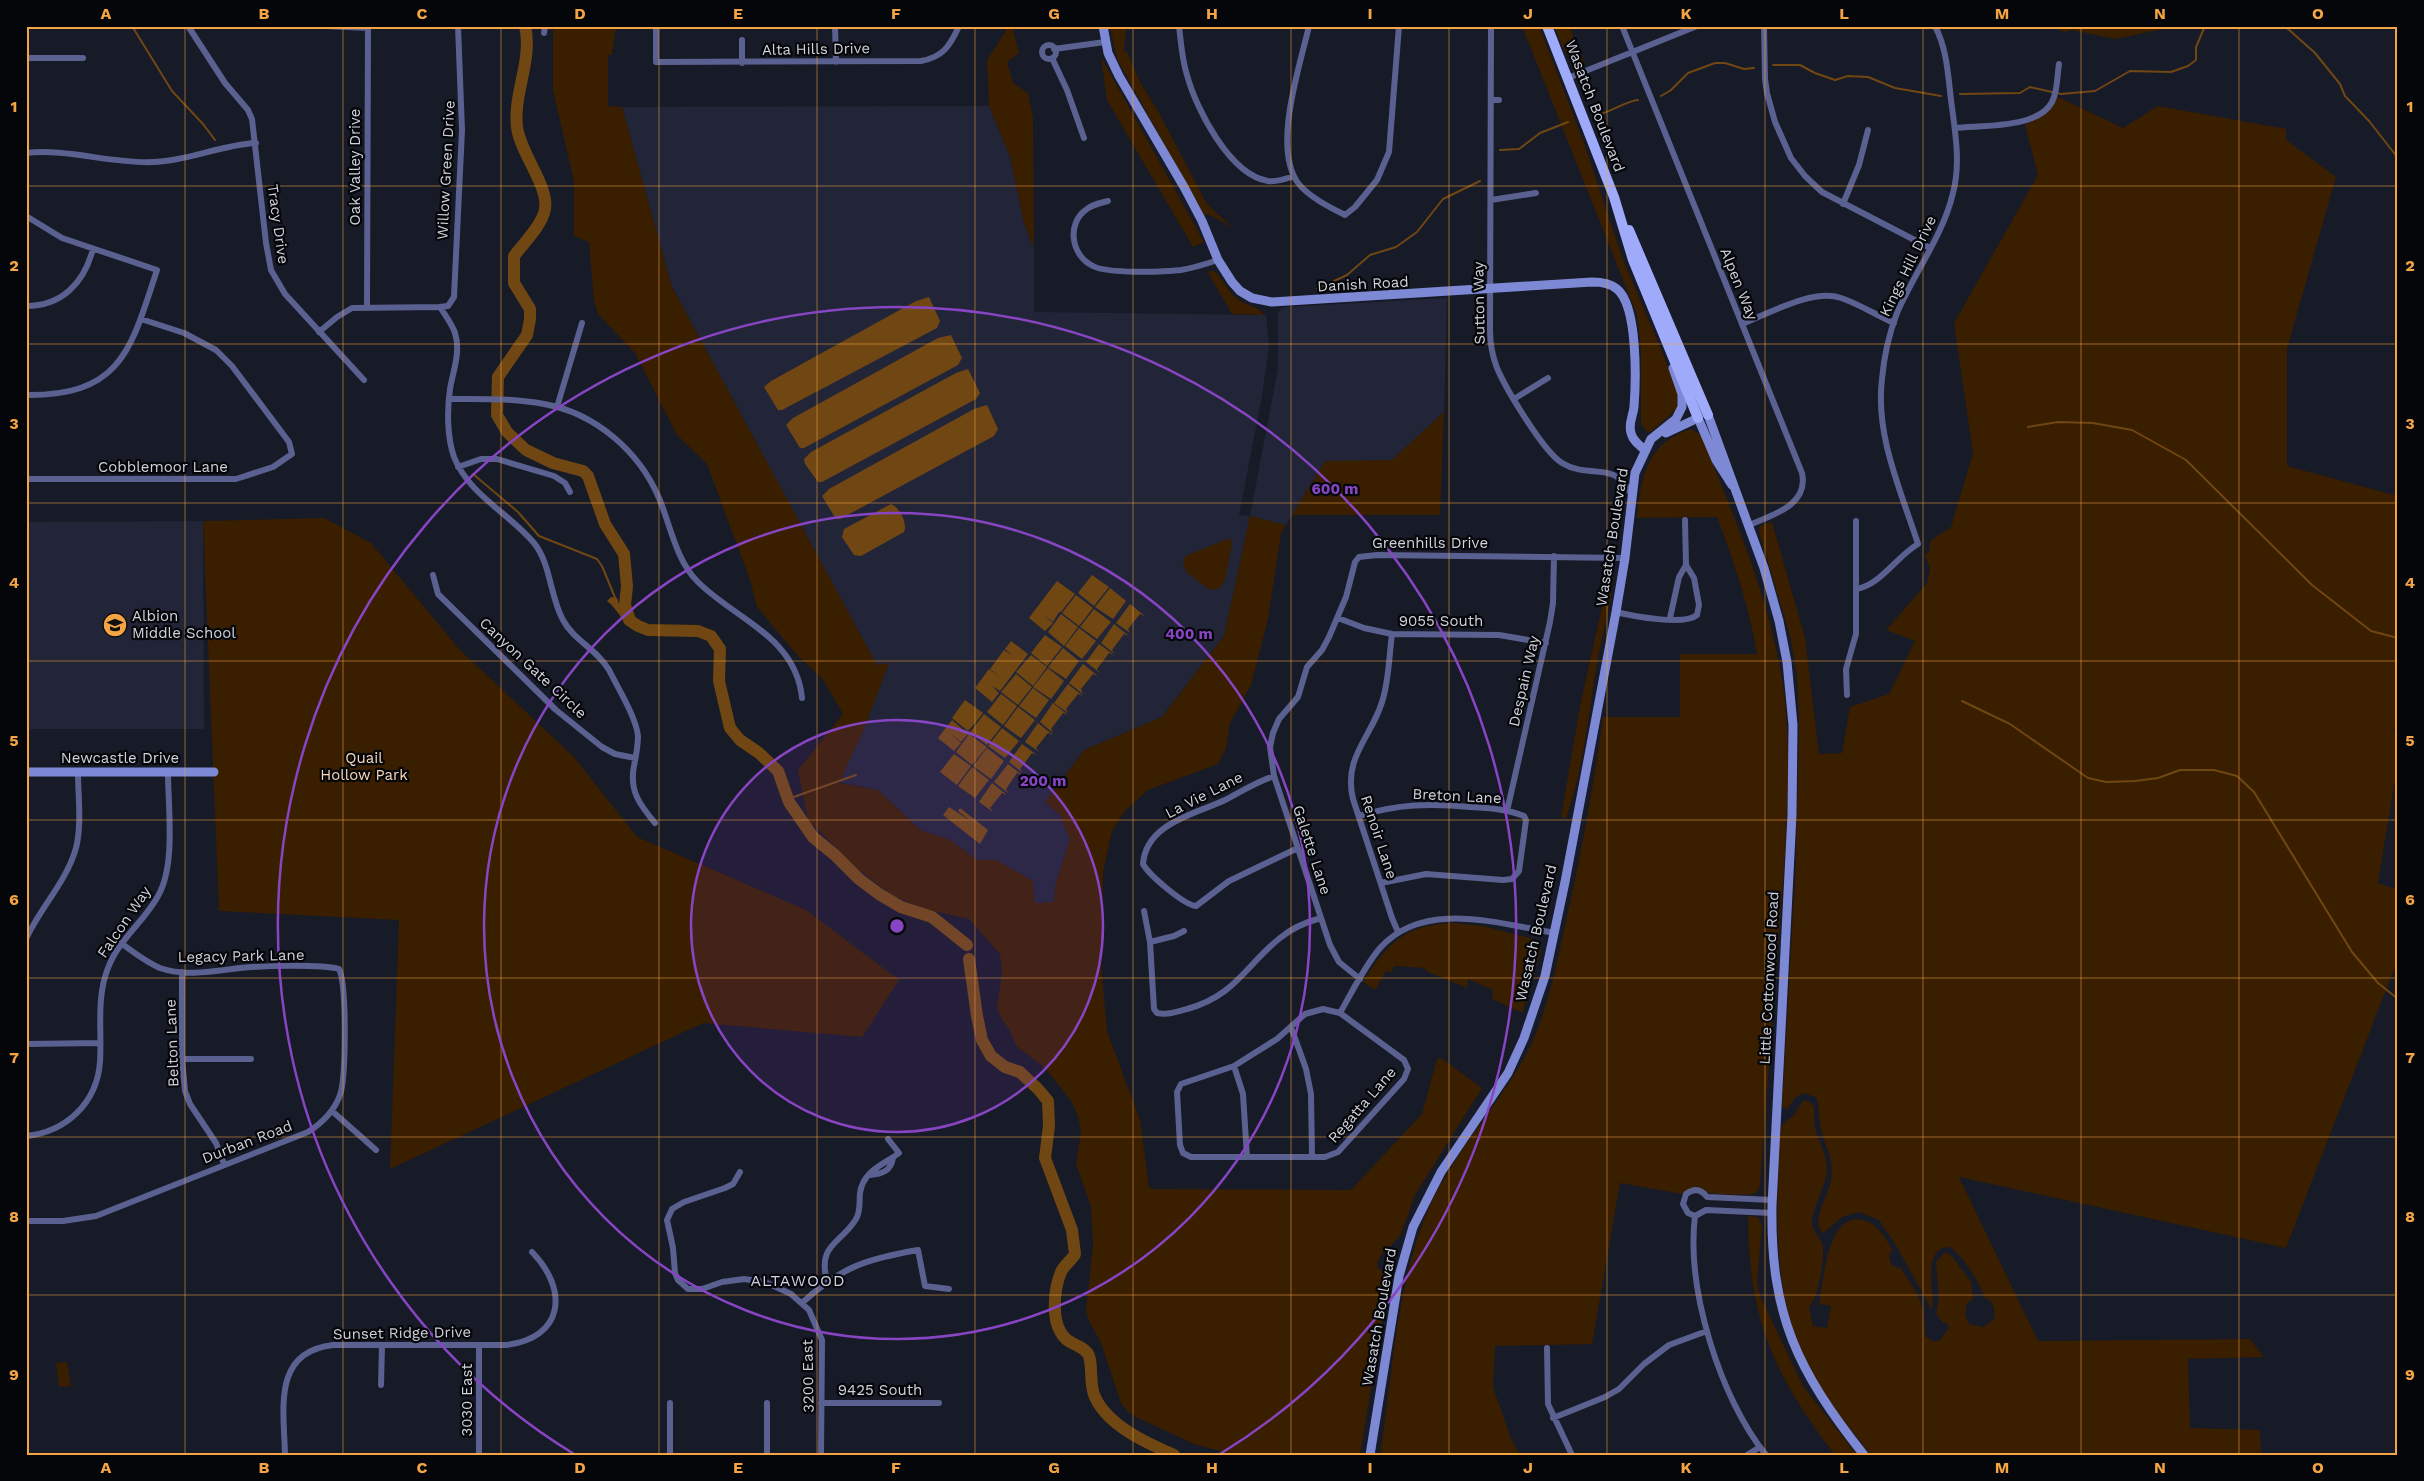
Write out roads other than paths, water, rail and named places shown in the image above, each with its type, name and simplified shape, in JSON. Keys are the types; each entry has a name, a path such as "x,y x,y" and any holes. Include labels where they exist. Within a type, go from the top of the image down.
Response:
{"main road":[{"name":"Danish Road","path":"1103,26 1105,42 1119,76 1202,220 1218,260 1240,291 1252,298 1264,301 1323,300 1596,282 1608,284 1618,289 1625,300 1634,346 1635,394 1630,431 1634,440 1645,450"},
{"name":"Wasatch Boulevard","path":"1370,1455 1399,1276 1408,1240 1436,1181 1514,1060 1540,993 1555,933 1616,612 1625,558 1634,473 1653,436 1676,419 1682,407 1682,394 1670,340 1641,255 1614,197 1547,26"},
{"name":"Wasatch Boulevard","path":"1645,450 1668,431 1703,416 1689,367 1670,340"},
{"name":"Little Cottonwood Road","path":"1703,416 1716,460 1734,488 1769,583 1782,634 1789,682 1793,735 1792,815 1772,1200 1775,1280 1794,1346 1817,1392 1864,1455"},
{"name":"Newcastle Drive","path":"26,772 214,772"}],"street":[{"name":"Tracy Drive","path":"188,26 225,83 248,110 252,119 266,243 271,270 285,294 364,380"},
{"path":"326,26 368,27"},
{"name":"Willow Green Drive","path":"440,307 448,306 452,301 455,287 455,241 462,130 458,26"},
{"name":"Alta Hills Drive","path":"656,26 656,62 742,63 931,59 948,49 959,26"},
{"path":"835,26 836,62"},
{"path":"1179,26 1186,74 1195,99 1210,129 1231,156 1248,172 1259,178 1279,181 1294,176"},
{"path":"1309,26 1288,126 1288,151 1294,176 1298,183 1313,196 1345,215 1355,207 1377,180 1389,152 1399,26"},
{"name":"Sutton Way","path":"1491,26 1490,290 1492,353 1500,376 1548,450 1557,459 1576,469 1609,473 1620,477 1631,494"},
{"name":"Alpen Way","path":"1622,26 1804,479 1802,493 1791,505 1780,512 1749,525"},
{"path":"1568,78 1697,26"},
{"path":"1764,26 1765,79 1782,139 1791,158 1805,176 1822,192 1930,248"},
{"path":"1842,26 1856,26"},
{"name":"Kings Hill Drive","path":"1856,589 1872,584 1906,550 1918,544 1893,467 1883,427 1881,382 1884,358 1894,323 1948,211 1954,192 1957,171 1955,128 1947,63 1935,26"},
{"name":"Oak Valley Drive","path":"367,307 368,27"},
{"path":"742,40 742,63"},
{"path":"1052,58 1044,56 1042,50 1047,46 1054,49 1105,42"},
{"path":"1052,58 1055,55 1054,49"},
{"path":"26,58 83,58"},
{"path":"1052,58 1067,90 1084,138"},
{"path":"1955,128 2019,122 2044,110 2053,99 2059,64"},
{"path":"1491,100 1499,100"},
{"path":"1843,204 1859,165 1868,130"},
{"path":"26,153 156,162 184,158 229,145 256,143"},
{"path":"1490,200 1536,193"},
{"path":"1108,201 1086,209 1075,224 1074,242 1083,260 1092,266 1109,271 1179,270 1218,260"},
{"path":"26,216 62,238 157,270 141,319 125,355 104,376 80,389 65,394 26,396"},
{"path":"26,306 49,304 69,292 84,274 93,249"},
{"path":"1742,324 1804,299 1822,295 1840,297 1894,323"},
{"path":"319,332 344,312 367,307 440,307 455,334 457,345 456,365 450,399 451,442 458,467 470,484 524,533 538,549 563,620 576,637 603,661 633,720 638,736 632,773 633,790 637,800 655,824"},
{"name":"Cobblemoor Lane","path":"26,479 236,479 273,467 292,454 289,442 224,357 195,338 141,319"},
{"path":"557,407 582,323"},
{"path":"1514,399 1548,378"},
{"path":"450,399 509,400 557,407 577,414 606,431 632,455 654,486 689,571 706,588 768,634 797,673 802,698"},
{"path":"458,467 481,458 497,459 554,476 565,483 570,492"},
{"path":"1616,612 1647,618 1692,618 1698,615 1699,605 1694,578 1686,564 1685,520"},
{"path":"1847,694 1846,670 1856,634 1856,521"},
{"name":"Greenhills Drive","path":"1279,719 1298,697 1304,674 1322,650 1338,618 1355,562 1359,557 1554,556 1625,558"},
{"name":"Despain Way","path":"1507,811 1546,643 1553,604 1554,556"},
{"path":"1670,618 1680,574 1686,564"},
{"name":"Canyon Gate Circle","path":"433,575 438,594 550,705 602,747 616,754 635,758"},
{"name":"9055 South","path":"1338,618 1364,628 1392,634 1499,635 1546,643"},
{"name":"Renoir Lane","path":"1392,634 1383,701 1372,726 1358,749 1350,770 1350,780 1359,816 1398,932"},
{"name":"Galette Lane","path":"1279,719 1270,747 1274,776 1334,954 1339,962 1360,979"},
{"path":"26,940 68,866 76,848 78,772"},
{"name":"Falcon Way","path":"26,1136 48,1132 60,1127 80,1111 90,1094 97,1076 102,987 108,967 121,943 150,908 164,884 168,857 168,772"},
{"name":"La Vie Lane","path":"1274,776 1258,781 1223,801 1175,821 1154,840 1146,851 1144,858 1145,868 1185,903 1196,906 1229,881 1298,848"},
{"name":"Breton Lane","path":"1359,816 1411,804 1436,804 1507,811 1524,816 1526,828 1519,871 1512,879 1503,880 1426,874 1381,883"},
{"path":"1144,911 1150,942 1154,1009 1157,1013 1173,1013 1200,1005 1225,992 1247,973 1280,937 1293,929 1321,918"},
{"path":"1247,1157 1243,1094 1234,1066 1277,1039 1298,1019 1314,1011 1331,1010 1340,1013 1380,949 1398,932 1430,920 1444,919 1483,922 1555,933"},
{"path":"1150,942 1164,940 1184,931"},
{"name":"Legacy Park Lane","path":"121,943 161,968 182,972 215,972 245,968 324,967 339,970"},
{"name":"Durban Road","path":"26,1221 63,1221 96,1216 308,1132 325,1119 332,1111 340,1094 343,1075 344,986 339,970"},
{"name":"Belton Lane","path":"182,972 182,1059 185,1091 190,1104 216,1143 224,1164"},
{"name":"Regatta Lane","path":"1234,1066 1185,1081 1178,1088 1180,1145 1183,1153 1191,1157 1312,1157 1335,1154 1407,1074 1407,1064 1404,1060 1340,1013"},
{"path":"1291,1027 1306,1069 1311,1094 1312,1157"},
{"path":"26,1044 100,1043"},
{"path":"182,1059 252,1059"},
{"path":"332,1111 376,1150"},
{"path":"827,1280 824,1265 828,1249 858,1215 862,1186 882,1162 893,1158 899,1153 888,1138"},
{"path":"740,1172 733,1184 726,1188 684,1202 672,1209 667,1220 678,1280 688,1289 702,1289 722,1282 754,1279 778,1287 802,1303 827,1280 870,1259 918,1250 925,1286 948,1289"},
{"path":"1695,1216 1686,1211 1683,1204 1684,1196 1693,1190 1701,1192 1707,1197 1772,1200"},
{"path":"1695,1216 1706,1210 1772,1213"},
{"path":"1695,1216 1697,1277 1707,1331 1729,1391 1766,1455"},
{"name":"Sunset Ridge Drive","path":"284,1455 285,1386 288,1374 299,1358 320,1347 519,1343 540,1334 548,1327 556,1309 556,1298 550,1275 544,1264 532,1252"},
{"name":"3200 East","path":"802,1303 813,1318 822,1340 821,1455"},
{"path":"1554,1418 1605,1397 1619,1389 1644,1364 1669,1345 1707,1331"},
{"name":"3030 East","path":"479,1344 479,1455"},
{"path":"382,1345 382,1384"},
{"path":"1547,1348 1548,1404 1572,1455"},
{"path":"670,1403 670,1455"},
{"path":"767,1403 767,1455"},
{"name":"9425 South","path":"821,1403 939,1403"},
{"path":"1747,1455 1760,1447"}],"waterway":[{"path":"132,26 172,91 203,124 215,140"},
{"path":"525,26 527,51 518,102 517,127 523,148 543,190 545,209 541,221 514,256 514,283 530,309 530,319 527,335 498,377 497,415 507,432 526,450 553,463 583,471 588,476 605,524 624,554 627,586 625,605 629,620 648,630 698,631 711,636 720,649 719,681 730,728 740,740 759,753 778,771 789,802 813,837 835,855 859,879 879,894 901,907 932,917 967,945"},
{"path":"1960,94 2020,93 2030,87 2061,94 2095,91 2130,71 2171,72 2188,66 2196,60 2196,47 2205,26"},
{"path":"2283,26 2292,26"},
{"path":"2287,28 2315,53 2340,84 2345,96 2369,121 2398,158"},
{"path":"1661,96 1671,90 1688,73 1715,63 1725,63 1744,69 1754,68"},
{"path":"1773,65 1800,65 1835,80 1848,76 1868,77 1895,88 1941,96"},
{"path":"1601,114 1638,100"},
{"path":"1500,150 1519,149 1540,133 1568,122"},
{"path":"1317,289 1347,275 1370,255 1396,247 1417,232 1443,199 1480,181"},
{"path":"2028,427 2058,422 2093,423 2132,430 2186,460 2312,585 2371,631 2398,638"},
{"path":"473,474 518,512 539,536 597,559 602,566 616,600"},
{"path":"1962,701 2010,724 2088,778 2106,782 2135,781 2158,778 2180,770 2214,770 2237,776 2254,792 2352,952 2378,983 2398,999"},
{"path":"788,799 856,775"},
{"path":"969,959 982,1040 991,1056 1005,1067 1020,1072 1048,1101 1049,1126 1045,1158 1072,1230 1075,1254 1062,1269 1055,1296 1055,1315 1060,1332 1089,1356 1093,1392 1109,1417 1129,1432 1174,1455"}],"place":[{"name":"Albion Middle School","path":"115,625"}],"district":[{"name":"ALTAWOOD","path":"798,1280"}],"park label":[{"name":"Quail Hollow Park","path":"364,766"}]}
